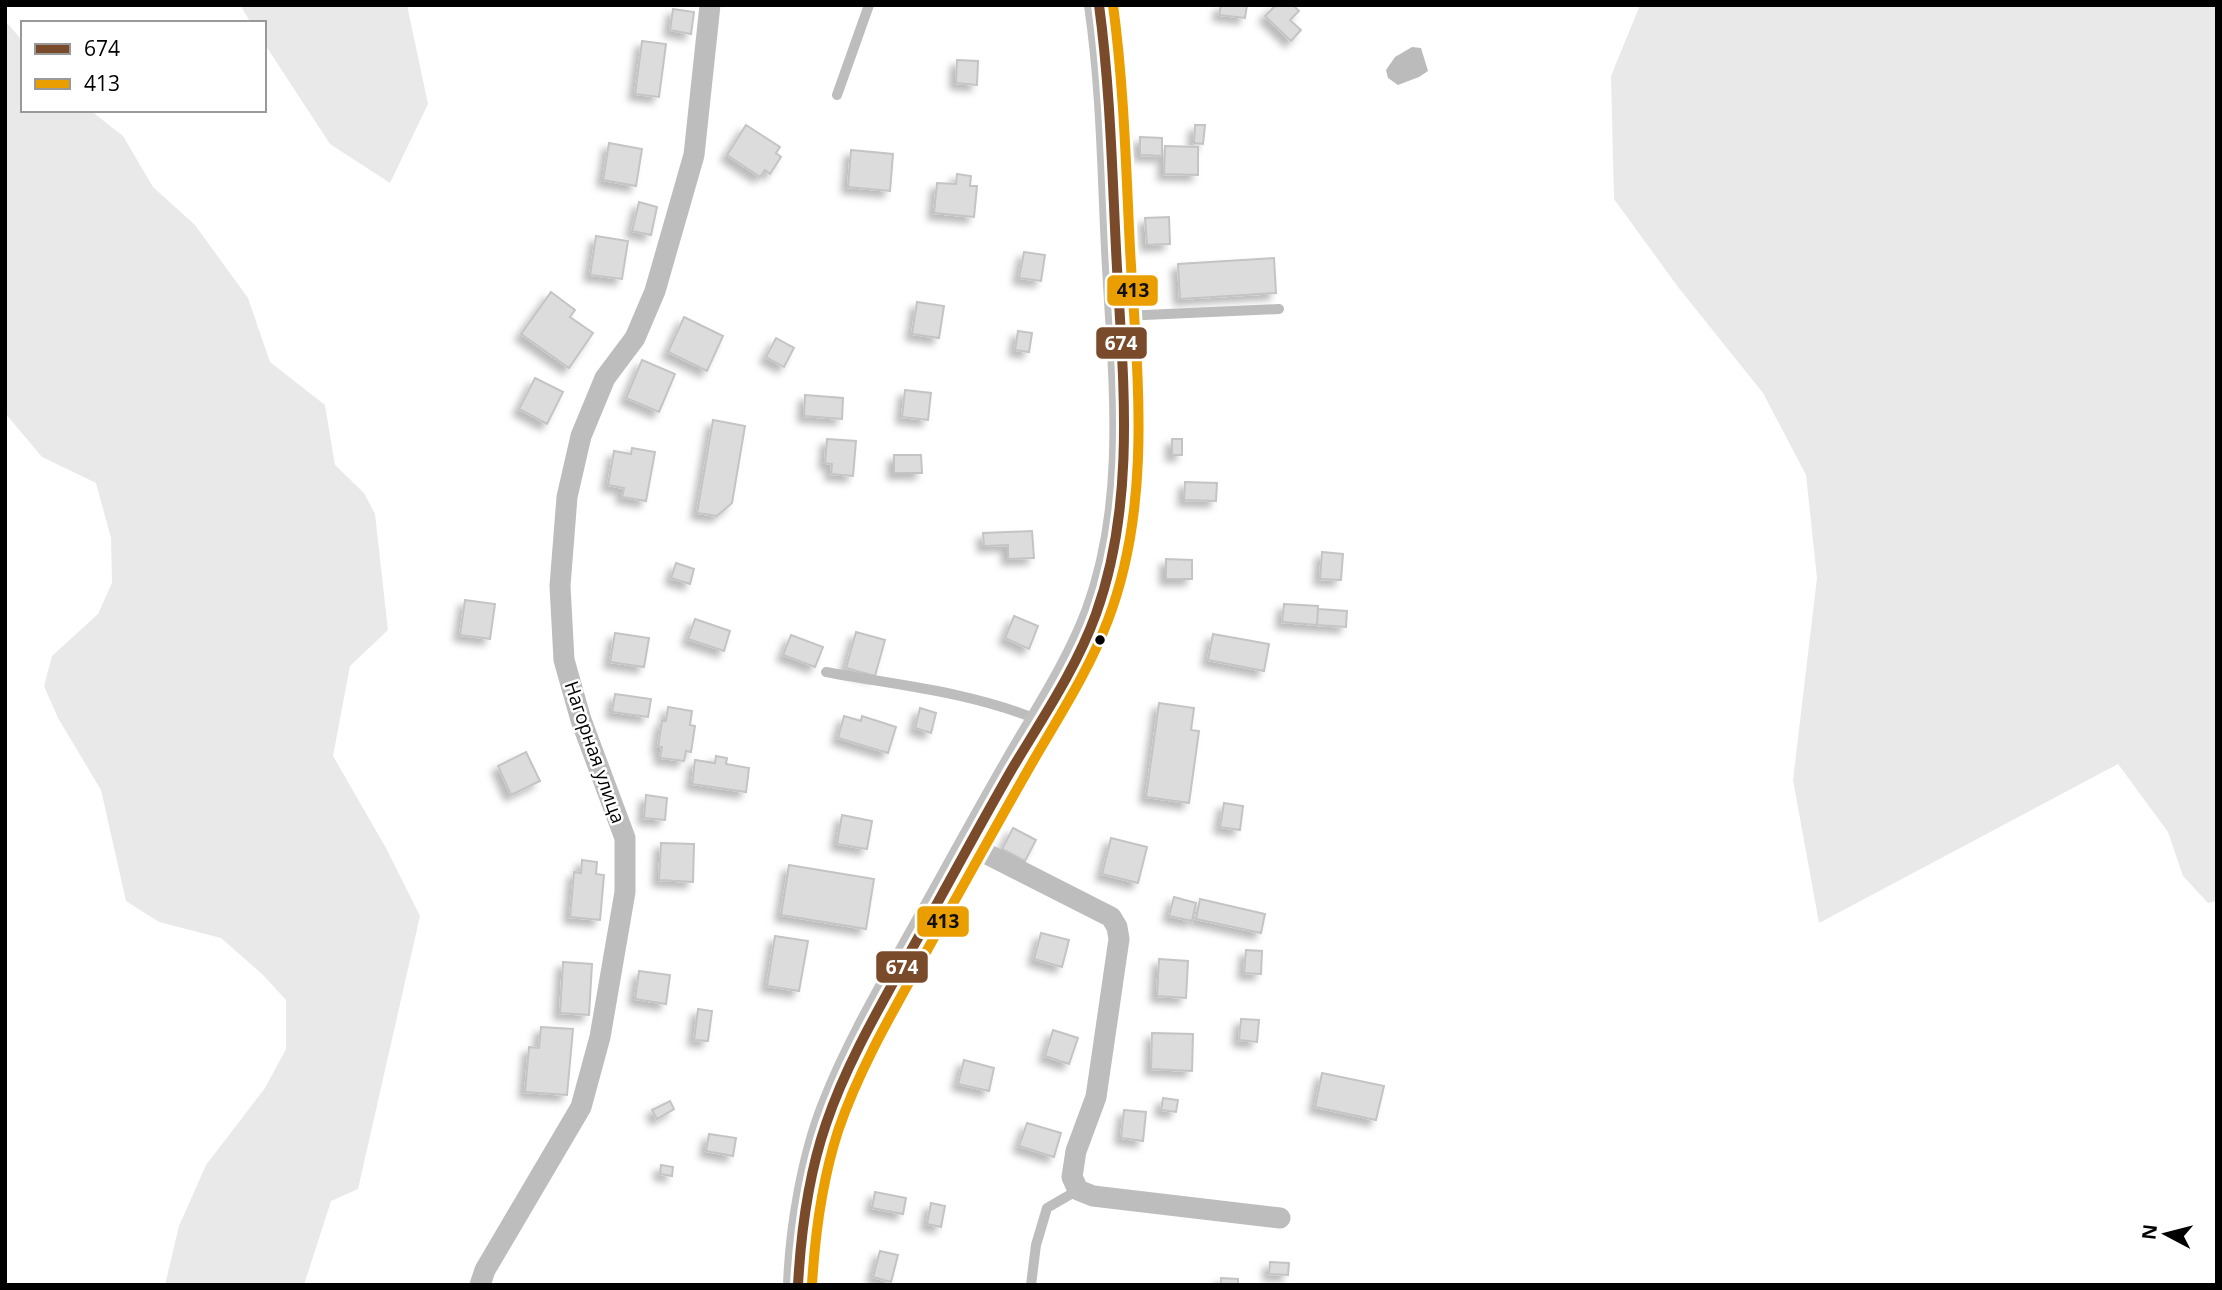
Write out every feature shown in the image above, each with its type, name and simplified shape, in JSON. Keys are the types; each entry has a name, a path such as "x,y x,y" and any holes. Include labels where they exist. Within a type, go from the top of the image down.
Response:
{"main road":[{"path":"798,1285 812,1178 832,1107 875,1016 969,845 1080,653 1096,614 1113,559 1121,511 1124,465 1107,65 1099,5"}],"street":[{"name":"Нагорная улица","path":"480,1285 485,1270 581,1107 600,1037 625,892 625,838 581,720 564,660 560,586 567,497 581,436 605,379 635,338 662,267 694,155 710,5"},
{"path":"969,845 1111,917 1117,927 1119,939 1096,1097 1076,1151 1072,1177 1078,1190 1093,1196 1280,1217"}],"lane":[{"path":"837,95 869,5"},
{"path":"1119,316 1279,309"},
{"path":"826,672 1013,709 1041,721"},
{"path":"1031,1285 1037,1245 1047,1209 1078,1190"}],"shaded area":[{"path":"240,5 407,5 428,104 390,183 330,144 266,46 266,21 250,21"},
{"path":"1640,5 2217,5 2217,901 2208,903 2183,876 2168,832 2118,764 1819,923 1793,780 1817,578 1806,475 1763,393 1678,287 1614,199 1611,76"},
{"path":"5,21 21,39 21,112 93,112 123,136 153,187 195,225 248,298 270,362 325,405 335,465 364,493 375,514 388,630 350,666 333,756 386,848 420,916 358,1189 331,1201 304,1285 165,1285 179,1226 206,1165 265,1088 286,1049 286,1000 263,975 221,938 159,922 126,901 101,790 58,718 44,686 52,656 98,614 112,583 111,538 96,483 42,457 5,413"},
{"path":"1412,47 1421,48 1428,71 1398,85 1388,78 1386,70 1395,57"}],"building":[{"path":"1221,5 1247,5 1245,18 1219,15"},
{"path":"1276,5 1293,5 1299,11 1290,20 1301,30 1291,41 1265,16"},
{"path":"673,9 694,12 691,34 670,30"},
{"path":"642,41 666,44 659,97 635,94"},
{"path":"957,60 978,61 977,85 956,83"},
{"path":"746,125 780,147 776,153 781,157 770,174 765,170 760,177 727,155"},
{"path":"1195,125 1205,125 1203,144 1194,143"},
{"path":"1140,137 1162,138 1162,156 1140,155"},
{"path":"609,143 642,149 636,186 603,180"},
{"path":"1165,146 1198,147 1198,175 1164,174"},
{"path":"851,150 893,154 890,191 848,187"},
{"path":"957,174 971,176 970,186 977,186 974,217 934,213 937,183 956,184"},
{"path":"639,202 657,207 651,235 632,231"},
{"path":"1169,217 1170,244 1147,245 1145,218"},
{"path":"596,236 628,241 622,279 590,275"},
{"path":"1024,252 1045,255 1041,281 1019,278"},
{"path":"1274,258 1276,293 1180,299 1178,264"},
{"path":"551,292 575,310 570,317 593,333 569,368 521,334"},
{"path":"917,302 944,306 939,338 912,334"},
{"path":"684,317 723,336 707,371 668,352"},
{"path":"1018,331 1032,333 1029,352 1015,350"},
{"path":"776,338 794,348 784,367 766,357"},
{"path":"642,360 675,374 659,412 626,398"},
{"path":"535,378 563,392 547,424 519,409"},
{"path":"905,390 931,393 928,420 902,417"},
{"path":"805,395 843,398 842,419 804,416"},
{"path":"713,420 745,426 732,503 717,516 697,513"},
{"path":"827,439 856,441 853,476 831,474 832,464 825,463"},
{"path":"1172,439 1182,439 1182,455 1172,455"},
{"path":"632,448 655,452 646,501 622,497 624,488 608,485 614,451 631,454"},
{"path":"894,455 921,455 922,473 894,473"},
{"path":"1185,482 1217,483 1216,501 1184,500"},
{"path":"1032,531 1034,558 1008,559 1008,545 984,546 983,533"},
{"path":"1322,552 1343,554 1341,580 1320,579"},
{"path":"1166,559 1192,560 1192,579 1166,579"},
{"path":"676,563 694,569 690,584 671,578"},
{"path":"465,600 495,604 490,639 460,635"},
{"path":"1284,604 1318,606 1317,625 1282,622"},
{"path":"1318,609 1347,611 1346,627 1317,625"},
{"path":"1014,616 1038,626 1029,649 1005,638"},
{"path":"695,619 730,631 724,651 688,639"},
{"path":"856,632 885,640 875,676 846,668"},
{"path":"615,633 649,638 644,667 610,662"},
{"path":"1213,634 1269,644 1264,671 1208,660"},
{"path":"791,635 823,647 815,667 783,655"},
{"path":"615,694 651,699 648,717 612,712"},
{"path":"1159,703 1194,708 1191,730 1199,731 1189,803 1146,797"},
{"path":"668,707 692,711 690,725 695,726 691,752 686,751 684,761 660,758 662,747 658,747 662,721 666,721"},
{"path":"920,708 936,713 931,733 915,728"},
{"path":"844,716 861,721 862,716 896,727 888,753 838,738"},
{"path":"526,752 540,781 511,795 498,766"},
{"path":"716,756 727,758 726,764 749,768 746,792 692,784 695,760 715,763"},
{"path":"646,795 667,798 665,820 644,818"},
{"path":"1224,803 1243,806 1240,830 1220,827"},
{"path":"842,815 872,821 867,849 837,844"},
{"path":"1013,828 1036,840 1025,861 1002,849"},
{"path":"1111,838 1147,847 1138,883 1102,874"},
{"path":"661,843 694,844 693,882 659,880"},
{"path":"582,860 597,862 596,874 604,875 600,920 570,917 574,872 581,873"},
{"path":"789,865 874,879 866,929 781,915"},
{"path":"1174,897 1196,903 1192,921 1169,916"},
{"path":"1200,899 1265,914 1261,933 1196,919"},
{"path":"1041,933 1069,940 1062,967 1034,959"},
{"path":"775,936 808,941 799,991 767,986"},
{"path":"1246,950 1262,951 1261,974 1244,973"},
{"path":"1159,959 1188,961 1186,998 1157,996"},
{"path":"563,962 592,964 589,1015 560,1013"},
{"path":"639,971 670,975 666,1004 635,999"},
{"path":"698,1009 712,1011 708,1041 694,1040"},
{"path":"1241,1019 1259,1020 1257,1042 1239,1040"},
{"path":"541,1027 573,1029 567,1095 525,1092 529,1047 539,1048"},
{"path":"1053,1030 1078,1038 1069,1064 1045,1056"},
{"path":"1152,1033 1193,1034 1192,1071 1151,1069"},
{"path":"964,1060 994,1068 989,1091 958,1084"},
{"path":"1322,1073 1384,1086 1376,1120 1315,1107"},
{"path":"1163,1098 1178,1100 1176,1112 1161,1110"},
{"path":"670,1101 674,1109 657,1119 652,1110"},
{"path":"1124,1110 1146,1112 1143,1141 1121,1138"},
{"path":"1027,1123 1061,1133 1054,1157 1019,1146"},
{"path":"709,1134 736,1138 733,1156 706,1151"},
{"path":"661,1165 673,1167 672,1176 660,1174"},
{"path":"875,1192 906,1198 903,1214 872,1208"},
{"path":"931,1203 945,1206 941,1227 927,1224"},
{"path":"880,1251 898,1255 891,1282 873,1277"},
{"path":"1270,1262 1289,1263 1288,1275 1269,1274"},
{"path":"1221,1278 1238,1279 1238,1285 1221,1285"}],"transit line":[{"name":"674","path":"798,1285 803,1224 814,1164 844,1078 877,1012 974,836 1069,674 1096,614 1109,570 1118,525 1124,433 1110,127 1099,5"},
{"name":"413","path":"812,1285 817,1227 828,1169 838,1131 856,1085 901,997 1081,678 1108,620 1122,575 1137,483 1138,390 1122,96 1113,5"}]}
